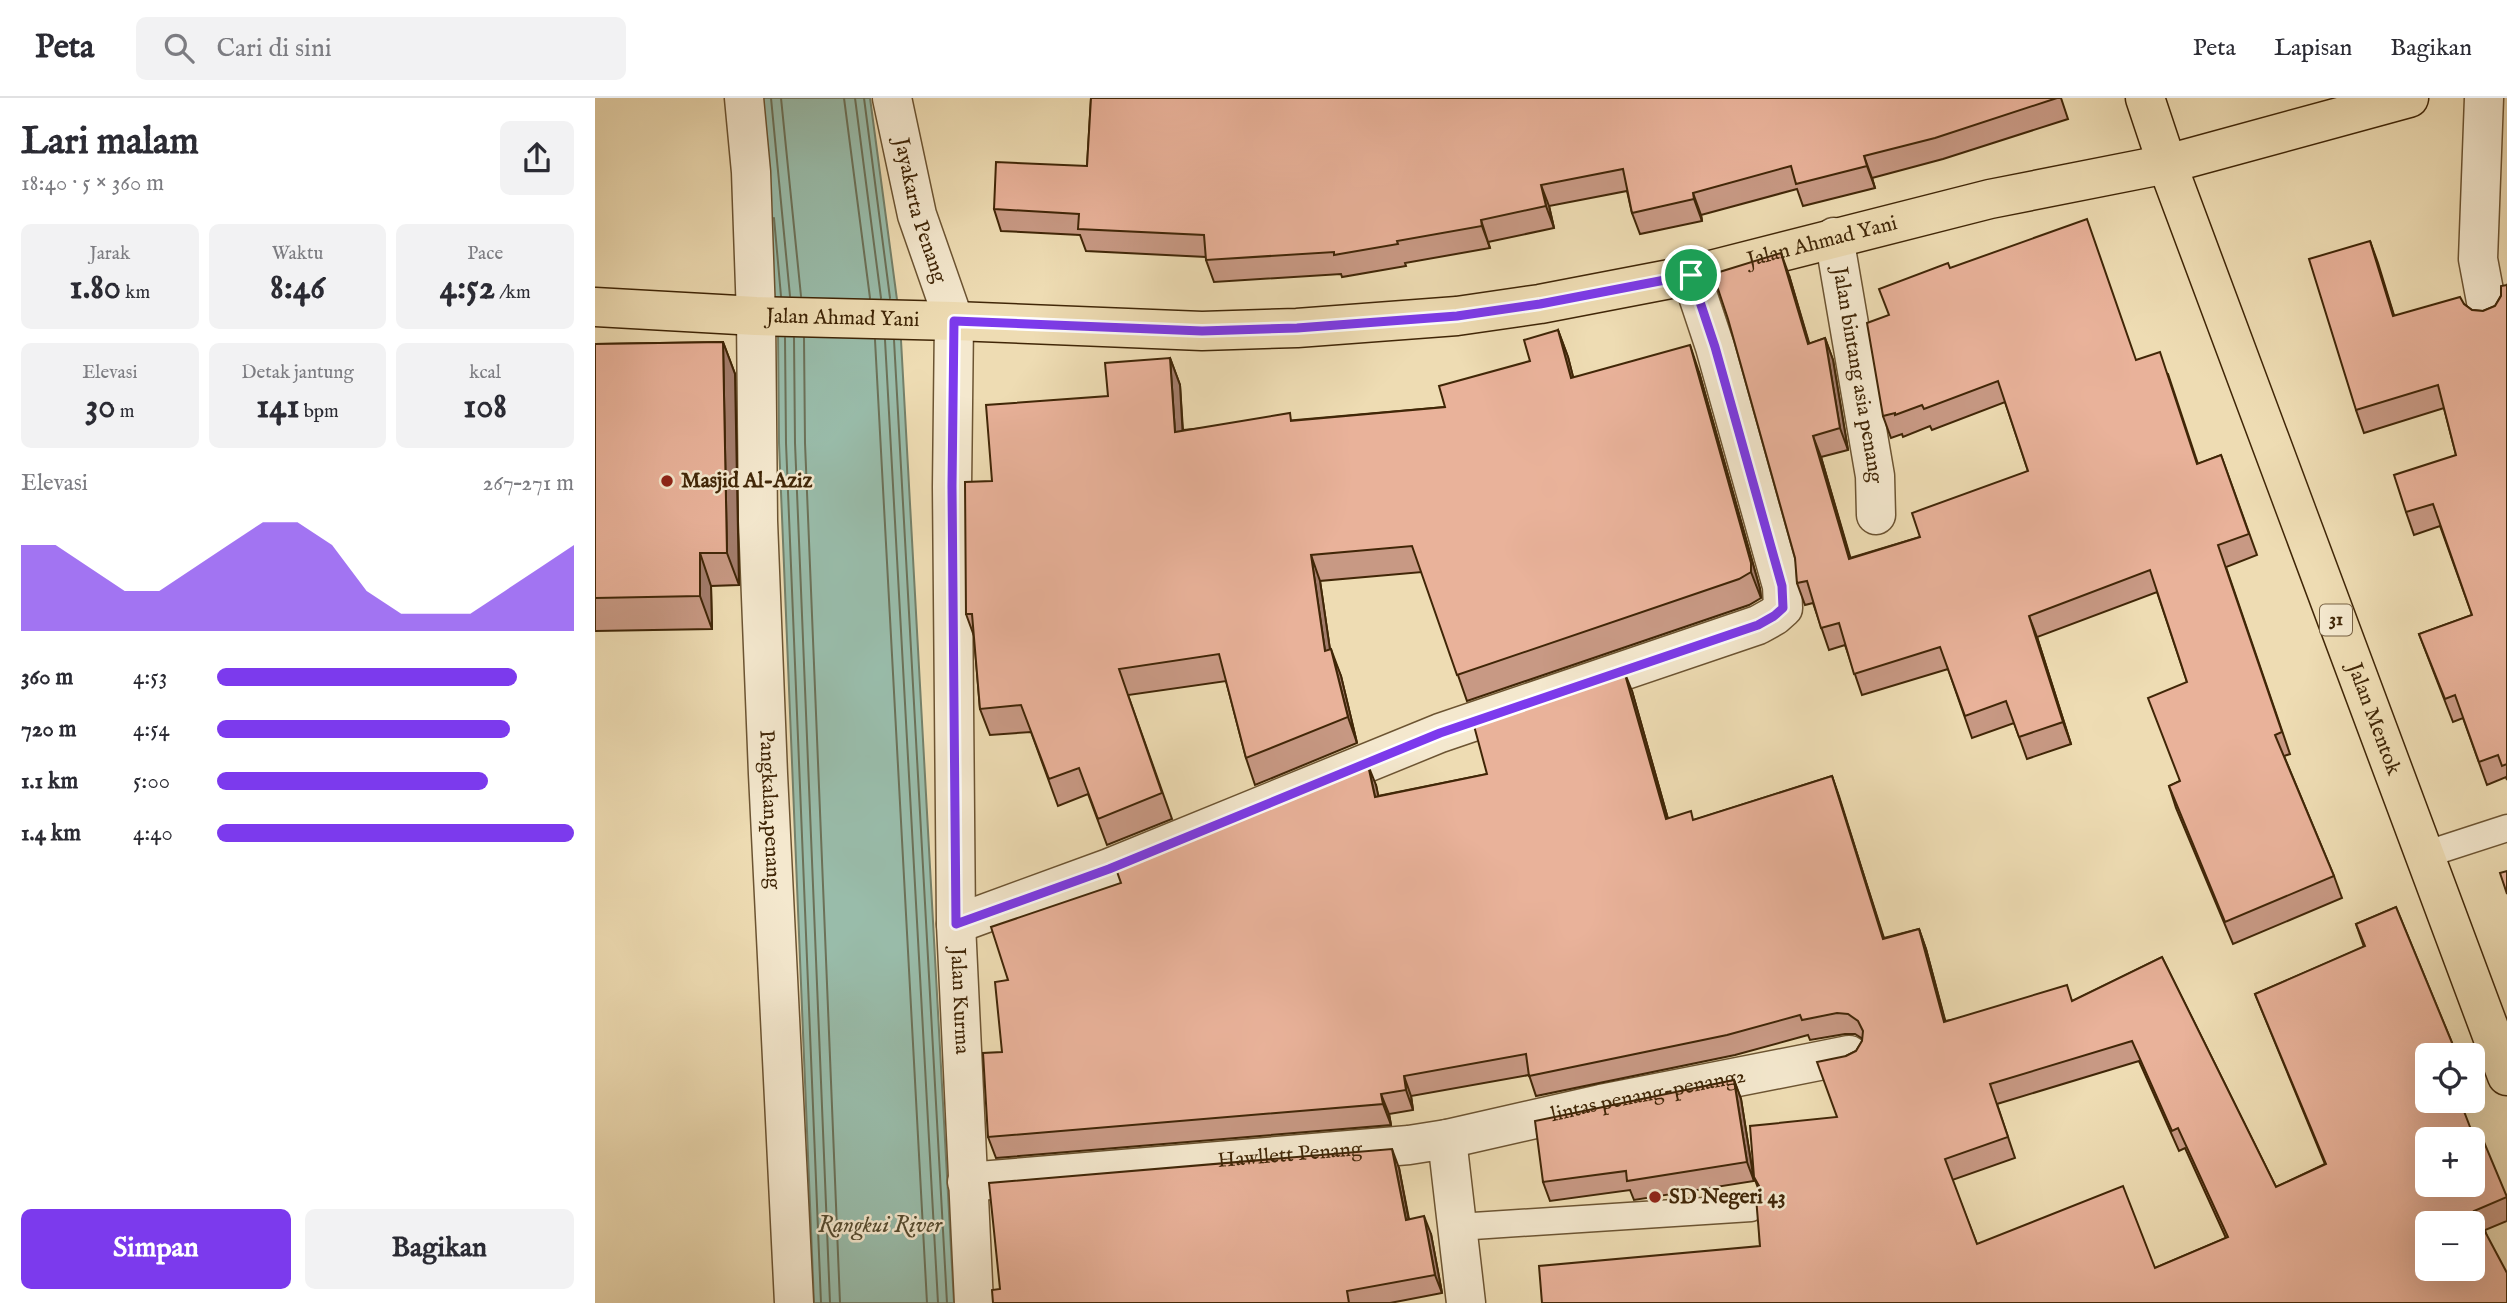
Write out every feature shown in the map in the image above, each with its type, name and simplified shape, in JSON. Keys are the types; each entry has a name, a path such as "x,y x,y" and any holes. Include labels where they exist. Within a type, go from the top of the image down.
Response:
{"main road":[{"name":"Jalan Mentok","path":"2145,98 2167,164 2507,1076"},
{"name":"Jalan Ahmad Yani","path":"595,307 765,317 1202,331 1297,328 1457,316 1540,304 1691,275 1990,199 2167,164 2409,98"}],"street":[{"name":"Pangkalan,penang","path":"744,98 765,317 758,521 794,1303"},
{"name":"Jayakarta Penang","path":"892,98 941,321"},
{"path":"2484,98 2478,259 2488,312"},
{"name":"Jalan bintang asia penang","path":"1834,237 1875,476 1876,515"},
{"path":"956,924 1109,869 1440,733 1758,625 1774,616 1783,608 1782,586 1715,347 1691,275"},
{"name":"Jalan Kurma","path":"941,321 952,486 956,924 974,1303"},
{"name":"lintas penang-penang2","path":"1447,1139 1601,1104 1849,1055"},
{"path":"1447,1139 1466,1303"},
{"name":"Hawllett Penang","path":"967,1182 1409,1145 1447,1139"}],"lane":[{"path":"2424,855 2507,828"},
{"path":"1458,1227 1751,1208"}],"water":[{"name":"Rangkui River","path":"755,98 870,98 900,322 954,1303 814,1303 779,443 778,331"}],"building":[{"path":"1091,98 2057,98 1935,138 1864,156 1867,166 1796,184 1791,166 1693,193 1694,199 1632,213 1623,169 1541,185 1546,206 1481,220 1482,226 1334,255 1334,252 1206,260 1204,235 1078,229 1079,214 994,209 996,162 1087,166"},
{"path":"2087,219 2136,360 2160,352 2197,464 2221,455 2249,534 2218,545 2282,732 2275,735 2334,876 2225,922 2169,786 2180,781 2148,698 2187,682 2150,570 2029,616 2063,722 2019,737 2006,701 1965,716 1940,647 1854,674 1839,623 1821,628 1807,581 1797,583 1795,558 1713,274 1781,253 1808,344 1825,338 1840,428 1813,436 1849,559 1920,537 1912,513 2028,471 1998,381 1924,409 1922,405 1895,415 1883,416 1867,323 1889,315 1879,289 1948,263 1950,268"},
{"path":"2370,241 2393,316 2460,297 2472,310 2483,311 2495,306 2501,296 2501,286 2507,285 2507,764 2502,766 2498,755 2479,762 2455,695 2445,699 2419,634 2472,615 2433,504 2406,512 2394,475 2456,455 2438,385 2356,410 2309,259"},
{"path":"1558,330 1571,378 1690,345 1751,563 1751,572 1739,579 1457,675 1412,546 1311,555 1325,651 1331,649 1348,717 1246,758 1219,654 1119,669 1162,793 1098,819 1079,768 1049,779 1021,705 980,709 972,614 966,614 965,482 992,481 986,405 1108,396 1105,363 1170,358 1175,432 1290,413 1291,421 1445,407 1439,386 1530,361 1524,340"},
{"name":"Masjid Al-Aziz","path":"723,342 727,553 700,553 700,596 595,598 595,344"},
{"path":"1624,671 1666,819 1691,811 1693,820 1832,776 1883,939 1919,929 1944,1022 2067,985 2072,1001 2162,957 2276,1187 2326,1164 2255,994 2365,946 2356,924 2396,907 2452,1043 2415,1043 2415,1113 2465,1113 2470,1127 2415,1127 2415,1197 2485,1197 2485,1144 2507,1197 2474,1211 2415,1211 2415,1281 2485,1281 2485,1232 2507,1273 2507,1303 1542,1303 1539,1266 1760,1246 1756,1197 1759,1186 1754,1177 1750,1126 1837,1117 1817,1062 1856,1051 1862,1041 1863,1031 1858,1021 1848,1014 1837,1013 1802,1020 1800,1015 1727,1035 1529,1076 1526,1054 1404,1076 1406,1090 1381,1094 1383,1104 988,1137 983,1053 1002,1052 995,982 1008,980 991,927 1121,883 1115,866 1360,766 1368,765 1375,797 1487,774 1473,722","holes":["2132,1041 2172,1131 2178,1128 2228,1237 2155,1268 2123,1186 1977,1244 1945,1159 2008,1137 1990,1084"]},
{"path":"2507,871 2507,894 2500,873"},
{"path":"1734,1080 1747,1162 1627,1181 1626,1171 1543,1182 1535,1121"},
{"path":"1392,1149 1406,1220 1424,1216 1435,1275 1347,1291 1349,1303 993,1303 992,1290 1000,1289 989,1183"}],"place":[{"name":"Masjid Al-Aziz","path":"667,481"},
{"name":"SD Negeri 43","path":"1655,1197"}],"route":[{"path":"1691,275 1715,347 1782,586 1783,608 1779,613 1758,625 1440,733 1109,869 956,924 952,486 954,321 1202,331 1297,328 1457,316 1540,304 1691,275"}]}
